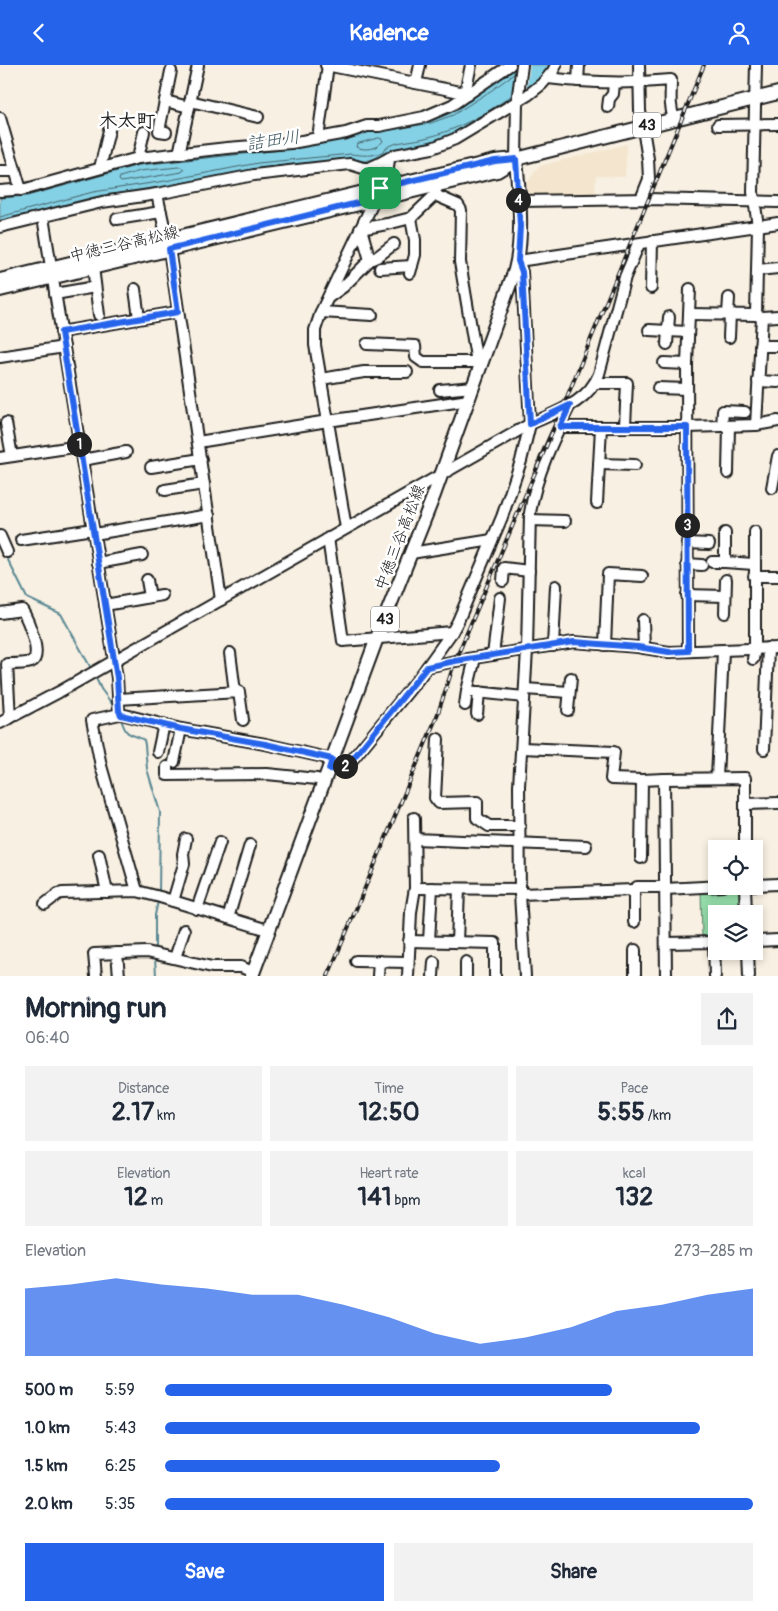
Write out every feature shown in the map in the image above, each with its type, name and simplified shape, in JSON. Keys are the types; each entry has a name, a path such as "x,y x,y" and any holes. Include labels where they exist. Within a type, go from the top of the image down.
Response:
{"main road":[{"name":"中徳三谷高松線","path":"0,290 52,272 377,193 495,161 516,159 778,93"},
{"name":"中徳三谷高松線","path":"377,193 436,190 497,171 516,159"},
{"name":"中徳三谷高松線","path":"253,974 377,638 471,393 480,363 518,261 520,226 516,159"},
{"name":"中徳三谷高松線","path":"0,280 93,267 168,245"}],"street":[{"path":"179,154 198,65"},
{"path":"318,137 327,65 466,94"},
{"path":"416,83 420,65"},
{"path":"466,94 471,65"},
{"path":"0,191 20,190 138,158 291,143 346,133 367,126 379,126 424,117 452,105 510,65"},
{"path":"516,159 518,100 522,65"},
{"path":"0,227 102,202 157,194 254,175 350,164 369,168 388,158 432,148 455,139 542,84 556,65"},
{"path":"578,81 579,65"},
{"path":"639,65 640,111 644,126 649,179 641,199"},
{"path":"756,65 754,202 758,226 760,346 756,425"},
{"path":"166,133 159,131 171,71"},
{"path":"548,78 614,83 639,83 671,79 670,104 674,119"},
{"path":"608,107 609,99 613,94 614,83"},
{"path":"165,101 258,117"},
{"path":"0,117 20,190"},
{"path":"718,125 778,124"},
{"path":"100,168 110,126"},
{"path":"138,158 144,132"},
{"path":"346,528 314,338 321,311 377,193 388,167 388,158"},
{"path":"0,171 15,171"},
{"path":"361,229 411,218 436,190 458,205 461,210 460,262 480,363 423,362 416,357 415,346 367,344"},
{"path":"157,194 168,245 221,600"},
{"path":"518,201 641,199 778,202"},
{"path":"117,219 161,212"},
{"path":"43,217 114,661 120,713"},
{"path":"380,269 411,270 416,255 411,218"},
{"path":"181,729 167,775 267,774 337,769 344,767 351,761 427,667 458,621 492,541 521,461 530,424 522,272 518,261 778,223"},
{"path":"361,229 370,260"},
{"path":"651,288 652,241"},
{"path":"328,297 343,287 370,260 394,244"},
{"path":"0,613 22,610 27,618 37,652 32,662 4,665 5,721 530,424 570,405 586,395 596,383 624,277 639,244"},
{"path":"93,267 99,315"},
{"path":"758,270 778,268"},
{"path":"55,294 95,287"},
{"path":"134,289 139,318"},
{"path":"688,651 686,364 690,289"},
{"path":"729,298 729,337"},
{"path":"321,311 372,315"},
{"path":"61,332 123,323 139,318 178,312"},
{"path":"689,314 778,316"},
{"path":"667,344 669,317"},
{"path":"649,330 688,331"},
{"path":"760,346 778,346"},
{"path":"0,357 64,347"},
{"path":"664,363 686,364"},
{"path":"321,379 364,372 407,372"},
{"path":"758,381 778,382"},
{"path":"596,383 627,383 625,427"},
{"path":"658,389 686,389"},
{"path":"440,390 471,393"},
{"path":"198,442 328,421 471,393"},
{"path":"525,976 520,891 519,786 525,693 530,520 536,487 570,405"},
{"path":"728,473 726,426 723,411 745,412"},
{"path":"560,427 726,426 756,425 778,421"},
{"path":"6,423 12,456"},
{"path":"600,427 646,427"},
{"path":"597,503 600,427"},
{"path":"0,458 80,446"},
{"path":"82,460 126,452"},
{"path":"772,488 778,456"},
{"path":"151,467 201,459"},
{"path":"599,464 634,465"},
{"path":"165,490 204,484"},
{"path":"21,540 209,515"},
{"path":"530,520 565,521"},
{"path":"754,654 755,532"},
{"path":"725,533 725,562"},
{"path":"0,536 7,552"},
{"path":"328,538 343,641 452,632"},
{"path":"411,553 492,541"},
{"path":"687,543 709,544"},
{"path":"98,563 142,555"},
{"path":"687,564 725,562 754,564"},
{"path":"503,581 504,568 529,571"},
{"path":"605,645 608,574 642,575"},
{"path":"754,576 778,576"},
{"path":"147,580 150,597"},
{"path":"724,613 726,580"},
{"path":"552,646 556,586"},
{"path":"105,605 162,595"},
{"path":"688,595 725,596"},
{"path":"494,655 500,598"},
{"path":"643,620 644,648"},
{"path":"427,667 574,642 669,652 722,651 754,654 773,648 764,749"},
{"path":"717,778 722,651"},
{"path":"230,653 235,692"},
{"path":"465,705 466,691 475,658"},
{"path":"568,711 571,678"},
{"path":"466,691 570,692"},
{"path":"118,699 239,692 243,720"},
{"path":"478,714 479,692"},
{"path":"137,891 101,766 92,721 120,713 181,729 265,744 329,770"},
{"path":"158,752 164,724"},
{"path":"438,739 436,798 439,803 477,802 477,818 489,826 520,826"},
{"path":"522,748 614,752 611,779 745,778 745,840"},
{"path":"664,779 666,976"},
{"path":"641,857 642,780"},
{"path":"746,804 778,803"},
{"path":"408,976 411,912 415,888 414,818"},
{"path":"174,901 184,864 183,853 186,839"},
{"path":"415,839 586,845"},
{"path":"197,909 220,842"},
{"path":"228,918 250,845"},
{"path":"99,855 108,892"},
{"path":"763,885 778,884"},
{"path":"415,888 520,891 634,890 637,887 708,886"},
{"path":"429,941 432,888"},
{"path":"457,942 459,889"},
{"path":"634,890 634,922"},
{"path":"45,904 58,894 137,891 268,930"},
{"path":"175,958 184,930"},
{"path":"763,941 778,940"},
{"path":"409,941 494,943 495,976"},
{"path":"666,943 708,942"},
{"path":"634,950 635,976"},
{"path":"96,976 94,954 147,952 212,967 241,967 253,974"},
{"path":"118,953 118,976"},
{"path":"715,960 715,976"},
{"path":"748,960 748,976"},
{"path":"356,961 408,962"},
{"path":"378,976 379,961"},
{"path":"434,962 434,976"},
{"path":"466,962 466,976"}],"shaded area":[{"path":"627,144 625,177 596,176 595,198 528,199 527,183 539,166"}],"green space":[{"path":"701,891 708,891 708,895 743,895 743,905 708,905 708,939 702,939"}],"water":[{"path":"517,65 553,65 544,79 473,125 426,143 392,149 384,156 365,161 352,159 259,168 166,186 94,197 0,222 0,193 138,160 241,149 451,110 490,86"}],"pier":[{"path":"517,65 530,65 526,93 510,103 515,67"}],"waterway":[{"path":"6,556 27,598 61,614 92,670"},
{"path":"95,676 101,689 115,708"},
{"path":"121,719 129,734 144,740 147,769 160,812 159,894"},
{"path":"155,951 155,915 158,901"},
{"path":"155,958 156,976"}],"railway":[{"path":"328,976 437,716 455,661 562,409 704,65"}],"district":[{"name":"木太町","path":"127,120"}],"route":[{"path":"516,159 520,226 518,261 522,272 530,424 570,405 560,427 687,427 688,651 669,652 638,647 574,642 427,667 351,761 344,767 337,769 329,769 332,759 121,715 119,711 117,678 61,332 123,323 139,318 178,312 169,249 374,199 380,188 495,161 516,159"}],"water label":[{"name":"詰田川","path":"273,140"}]}
